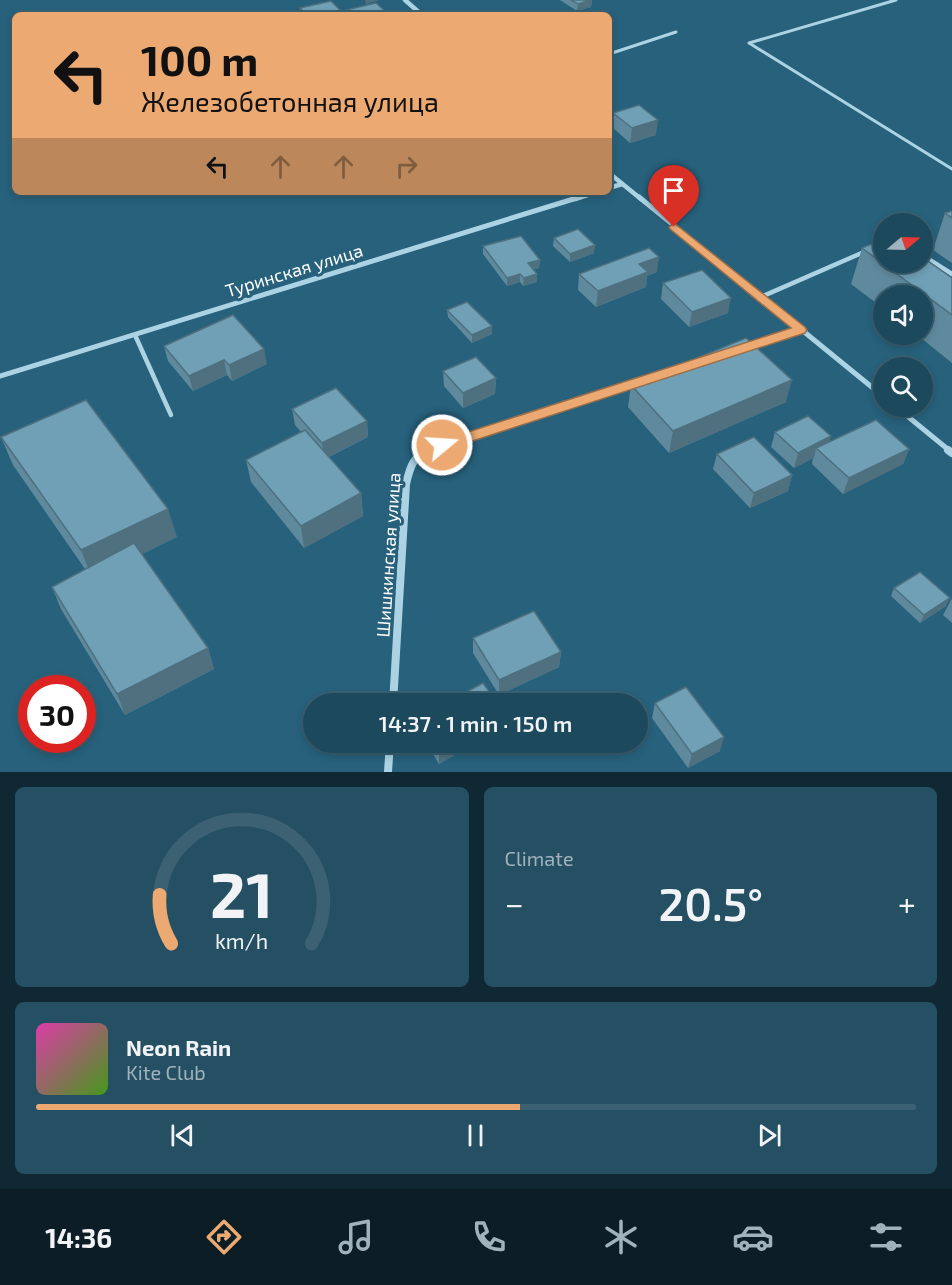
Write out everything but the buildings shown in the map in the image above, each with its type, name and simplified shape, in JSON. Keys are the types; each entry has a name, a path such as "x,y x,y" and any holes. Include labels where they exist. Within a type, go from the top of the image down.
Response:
{"street":[{"path":"405,0 419,12"},
{"path":"612,176 873,389"},
{"path":"612,187 622,184"},
{"name":"Туринская улица","path":"0,376 587,195"},
{"path":"745,348 801,330"},
{"name":"Шишкинская улица","path":"394,693 406,484 410,465 420,453 644,380"},
{"path":"908,417 952,453"},
{"path":"388,772 389,753"}],"lane":[{"path":"896,0 749,43 952,169"},
{"path":"612,53 676,32"},
{"path":"761,297 873,248"},
{"path":"933,262 952,274"},
{"path":"135,335 171,415"}],"route":[{"path":"442,445 801,330 674,227"}]}
